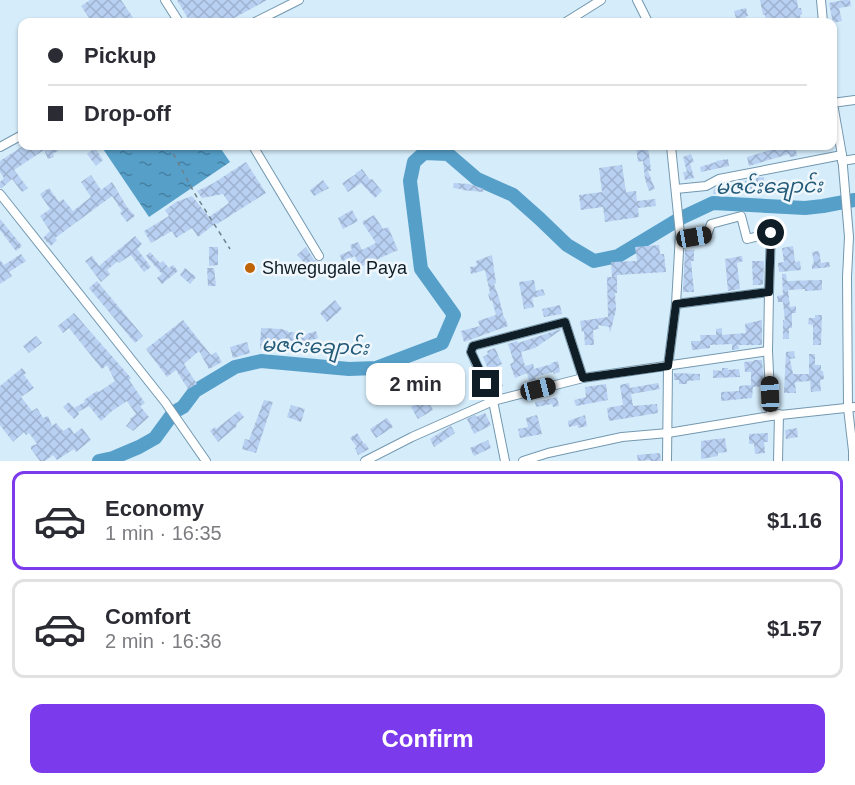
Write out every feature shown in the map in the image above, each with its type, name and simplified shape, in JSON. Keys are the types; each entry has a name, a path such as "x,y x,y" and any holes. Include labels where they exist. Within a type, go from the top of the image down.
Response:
{"street":[{"path":"165,0 176,18"},
{"path":"263,18 299,0"},
{"path":"572,18 601,0"},
{"path":"637,0 646,18"},
{"path":"821,0 823,18"},
{"path":"837,102 855,100"},
{"path":"837,127 842,158 851,276 853,461"},
{"path":"0,147 18,137"},
{"path":"255,150 319,256"},
{"path":"667,461 668,366 676,304 680,237 671,150"},
{"path":"676,189 706,186 719,179 842,158 855,159"},
{"path":"0,194 165,402 206,461"},
{"path":"680,237 707,235 711,224 741,216 747,238 771,233 768,351 778,461"},
{"path":"676,304 769,292"},
{"path":"505,461 494,401 471,352 473,346 565,322 583,378"},
{"path":"365,461 412,437 494,401 583,378 768,351"},
{"path":"523,461 548,453 622,437 668,433 775,415 851,407"}],"path":[{"path":"171,150 195,194 230,249"}],"water":[{"path":"104,150 222,150 230,162 149,217"}],"building":[{"path":"90,0 121,0 133,18 89,18 81,6"},
{"path":"177,0 267,0 234,18 188,18"},
{"path":"760,0 797,0 802,14 800,18 765,18"},
{"path":"850,0 851,6 839,8 842,21 837,22 837,18 832,18 829,3"},
{"path":"746,8 748,16 736,18 734,11"},
{"path":"18,149 44,150 14,170 28,188 22,192 12,179 0,188 0,182 4,178 0,172 0,161"},
{"path":"44,150 59,150 53,154 54,157 48,159"},
{"path":"96,150 103,160 96,166 87,154"},
{"path":"636,150 648,150 651,171 648,171 655,189 649,191 643,161 638,162"},
{"path":"771,150 796,150 797,156 790,157 789,154 749,166 747,157"},
{"path":"691,154 694,162 690,163 694,178 685,180 683,172 687,172 683,157"},
{"path":"728,159 729,166 701,172 700,167"},
{"path":"246,162 266,193 216,223 198,237 192,228 176,238 172,231 151,243 144,231 169,216 165,210 176,202 192,196 209,217 229,203 223,194 202,198 197,191"},
{"path":"622,165 626,192 636,191 637,201 655,199 656,206 638,208 639,217 605,222 603,207 581,210 579,195 602,192 599,168"},
{"path":"362,169 382,191 375,198 361,183 348,192 342,183"},
{"path":"91,175 101,190 112,182 135,216 127,222 112,196 55,238 57,240 51,246 43,238 50,231 40,216 50,209 40,194 49,188 59,202 63,199 73,211 91,197 81,182"},
{"path":"764,177 765,193 744,192 745,181 756,182 756,178"},
{"path":"323,180 329,188 314,196 310,190"},
{"path":"454,183 469,184 484,189 483,192 462,190 462,188 453,188"},
{"path":"730,184 729,194 713,194 714,189"},
{"path":"352,210 358,221 343,229 338,218"},
{"path":"374,215 383,229 388,227 398,250 360,267 355,256 342,261 340,255 352,250 350,245 358,242 362,250 376,243 362,222"},
{"path":"0,219 22,246 16,251 0,230"},
{"path":"135,236 142,244 137,249 151,267 144,272 131,255 119,263 118,261 107,270 110,274 101,282 85,261 92,256 99,266"},
{"path":"659,245 660,254 664,254 666,272 617,275 616,310 610,333 609,327 598,325 599,329 593,330 594,345 585,345 584,331 582,332 580,321 608,317 607,277 612,277 611,262 637,261 635,247"},
{"path":"793,246 795,262 800,261 801,270 779,272 778,263 784,262 782,248"},
{"path":"209,247 218,247 218,265 209,266"},
{"path":"306,247 314,260 319,262 311,270 297,255"},
{"path":"685,250 694,250 694,261 691,261 694,292 683,292"},
{"path":"819,251 821,263 829,262 830,267 812,269 814,263 812,252"},
{"path":"150,252 160,263 163,261 169,268 173,265 178,271 162,284 157,278 162,274 146,256"},
{"path":"21,254 26,261 9,272 12,276 0,284 0,260 4,265"},
{"path":"492,255 496,283 494,284 508,326 464,342 461,331 480,326 478,321 496,315 488,294 490,293 485,270 471,274 470,267 477,266 476,261"},
{"path":"742,256 743,261 737,263 740,289 728,291 725,259"},
{"path":"752,261 764,261 763,285 753,285"},
{"path":"185,268 196,277 190,284 180,275"},
{"path":"207,268 214,268 216,286 208,286"},
{"path":"782,274 786,274 787,281 822,280 822,290 788,290 790,307 796,306 796,313 792,313 789,339 783,339 783,320 785,321 783,302 778,302 777,296 783,295"},
{"path":"534,280 536,291 543,289 545,295 532,298 534,307 524,309 519,282"},
{"path":"97,281 143,336 135,343 89,288"},
{"path":"335,300 342,309 327,322 320,313"},
{"path":"560,305 562,314 544,317 542,309"},
{"path":"74,313 131,378 129,380 145,403 140,406 149,417 133,431 126,426 136,414 127,401 101,421 89,406 78,412 79,414 74,419 63,407 69,402 74,408 115,381 107,365 102,369 69,328 63,333 58,326"},
{"path":"815,315 822,315 821,345 813,345 813,325 808,324 809,318 815,318"},
{"path":"183,320 211,355 216,352 222,362 209,369 199,351 184,364 197,384 188,389 176,370 167,377 146,349"},
{"path":"762,320 762,345 738,345 739,349 732,350 732,344 710,345 710,348 692,350 691,341 701,341 700,335 716,335 716,329 722,328 722,335 746,333 745,324"},
{"path":"261,328 301,333 301,336 316,331 318,338 301,343 288,342 288,346 280,346 280,350 260,349"},
{"path":"561,329 535,348 521,352 525,366 533,364 534,369 558,361 560,372 535,377 536,380 529,381 527,373 515,378 510,364 514,362 508,344"},
{"path":"36,336 42,343 29,353 23,346"},
{"path":"247,342 250,353 233,358 230,347"},
{"path":"495,348 502,364 495,367 503,386 496,389 483,357 488,354 487,351"},
{"path":"794,351 795,358 790,359 793,374 809,374 809,354 815,354 815,365 821,365 821,371 823,371 824,379 820,380 821,391 811,392 810,381 795,382 796,393 784,393 786,352"},
{"path":"762,360 764,386 753,387 752,398 721,401 721,392 739,391 739,386 751,385 751,372 745,372 744,362"},
{"path":"22,368 26,373 24,375 34,388 21,397 32,411 37,408 43,418 48,416 52,426 56,423 63,431 70,427 74,434 82,428 91,440 76,452 74,449 57,460 53,455 45,461 40,461 31,449 31,446 37,444 29,433 26,435 24,432 13,442 0,425 0,386"},
{"path":"722,368 739,369 740,377 713,378 713,370 722,371"},
{"path":"674,373 700,374 700,380 679,384 679,380 674,380"},
{"path":"629,383 630,388 658,383 660,389 631,394 633,406 657,404 658,413 609,421 607,408 623,405 620,385"},
{"path":"383,384 386,394 383,395 385,402 377,406 375,400 378,399 374,387"},
{"path":"606,384 608,400 576,406 574,400 586,397 585,387"},
{"path":"557,397 559,406 553,407 552,404 536,407 535,402"},
{"path":"264,400 273,402 256,453 242,449 245,439 249,440"},
{"path":"427,400 433,410 418,419 411,407 420,401 422,404"},
{"path":"291,405 305,409 301,422 287,417"},
{"path":"239,411 244,417 218,442 210,431"},
{"path":"485,413 491,425 474,434 467,419"},
{"path":"537,415 542,434 520,438 518,429 528,427 526,418"},
{"path":"585,415 587,426 569,427 568,421"},
{"path":"387,418 393,427 376,438 370,429"},
{"path":"451,426 455,433 434,447 430,439"},
{"path":"797,428 798,437 786,439 785,430"},
{"path":"357,433 369,449 358,455 355,448 357,447 350,438"},
{"path":"768,433 768,442 764,442 765,453 755,454 754,444 749,444 749,434"},
{"path":"725,438 727,452 701,459 701,441"},
{"path":"488,440 491,448 474,456 470,448"},
{"path":"660,453 661,461 638,461 637,455"}],"waterway":[{"name":"မဇင်းချောင်း","path":"99,461 113,458 155,438 174,412 183,407 195,391 235,367 261,361 349,369 376,368 442,343 454,315 421,269 410,181 414,162 424,153 448,154 477,179 513,195 567,245 594,261 618,256 681,218 713,203 805,208 855,200"}],"place":[{"name":"Shwegugale Paya","path":"250,268"}],"route":[{"path":"486,384 471,352 473,346 565,322 583,378 668,366 676,304 769,292 771,233"}]}
